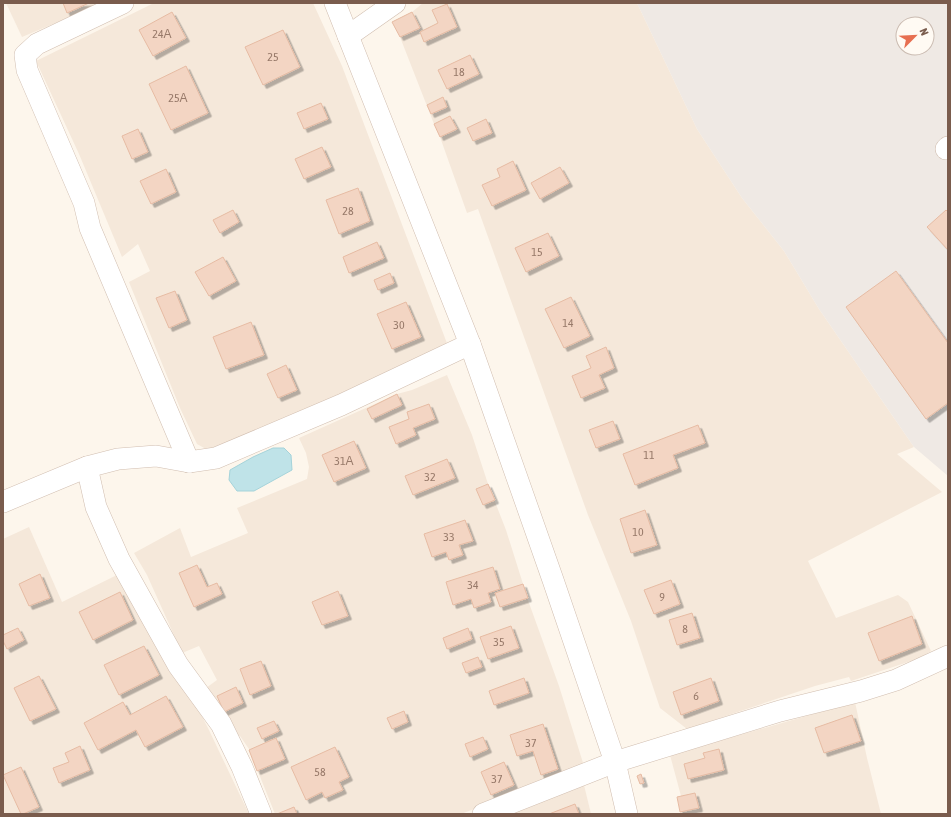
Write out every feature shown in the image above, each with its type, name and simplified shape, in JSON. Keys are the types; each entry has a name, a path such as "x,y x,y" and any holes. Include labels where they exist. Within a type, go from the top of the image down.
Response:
{"street":[{"path":"123,3 37,44 25,55 27,70 77,185 84,203 90,228 188,462"},
{"path":"335,3 470,344 615,762 627,814"},
{"path":"348,36 395,3"},
{"path":"3,502 87,467 118,459 156,456 188,462 216,458 341,405 470,344"},
{"path":"87,467 96,508 119,559 178,665 221,724 242,767 261,814"},
{"path":"483,814 615,762 780,712 861,691 896,680 948,656"}],"shaded area":[{"path":"6,3 103,3 22,37"},
{"path":"154,3 313,3 342,66 448,346 274,423 213,453 197,444 180,408 129,282 150,271 138,244 122,257 79,154 36,61"},
{"path":"423,3 637,3 697,129 742,198 784,251 819,309 914,447 897,454 942,492 808,561 836,618 898,595 908,602 931,651 920,658 851,681 849,677 815,686 687,729 660,708 631,621 588,515 478,209 467,213 440,137 400,37 392,22 412,12"},
{"path":"637,3 948,3 948,476 914,447 819,309 784,251 742,198 697,129"},
{"path":"447,375 472,435 488,484 506,530 529,603 559,686 584,766 461,814 275,814 249,749 240,736 237,735 206,688 217,680 199,646 182,653 147,575 134,553 180,528 191,557 248,533 237,508 307,479 309,467 306,453 299,438 397,394 412,390"},
{"path":"29,527 62,602 117,575 175,679 183,680 208,728 249,814 3,814 3,539"},
{"path":"855,702 881,814 681,814 677,797 681,796 670,755"},
{"path":"584,785 591,814 510,814"}],"water":[{"path":"273,448 284,448 291,455 292,470 254,491 237,491 229,480 230,470"}],"building":[{"path":"63,3 89,3 67,13"},
{"path":"447,4 457,27 424,42 420,32 438,23 432,10"},
{"path":"172,12 186,38 153,56 139,30"},
{"path":"412,12 420,28 400,37 392,22"},
{"path":"283,30 300,67 263,85 245,47"},
{"path":"470,55 479,74 447,89 438,70"},
{"path":"186,66 208,113 171,130 149,84"},
{"path":"443,97 447,107 431,114 427,105"},
{"path":"321,103 328,119 304,129 297,113"},
{"path":"450,116 457,129 440,137 434,124"},
{"path":"486,119 492,133 473,141 467,128"},
{"path":"138,129 148,152 132,159 122,136"},
{"path":"322,147 331,167 304,179 295,159"},
{"path":"513,161 526,190 492,206 482,185 500,177 497,169"},
{"path":"560,167 569,183 540,199 531,183"},
{"path":"166,169 176,192 151,204 140,181"},
{"path":"358,188 370,221 339,234 326,200"},
{"path":"233,210 239,222 220,233 213,220"},
{"path":"946,210 948,212 948,250 927,227"},
{"path":"548,233 559,256 526,272 515,248"},
{"path":"377,242 384,258 349,273 343,257"},
{"path":"223,257 236,281 209,296 195,272"},
{"path":"896,271 948,343 948,403 926,419 846,307"},
{"path":"390,273 394,283 378,290 374,280"},
{"path":"175,291 187,320 169,328 156,298"},
{"path":"571,297 590,336 564,348 545,309"},
{"path":"406,302 421,337 392,349 377,314"},
{"path":"251,322 264,355 226,369 213,337"},
{"path":"606,347 614,368 599,375 605,388 581,398 572,376 591,368 586,356"},
{"path":"286,365 297,390 278,398 267,374"},
{"path":"397,394 402,405 372,419 367,409"},
{"path":"429,404 435,419 413,428 416,435 396,444 389,427 409,419 407,412"},
{"path":"613,421 620,439 596,448 589,430"},
{"path":"698,425 705,443 673,455 678,468 635,485 623,454"},
{"path":"354,441 366,468 334,482 322,455"},
{"path":"447,459 455,478 413,495 405,476"},
{"path":"488,484 495,500 483,505 476,489"},
{"path":"645,510 657,545 631,553 620,519"},
{"path":"465,520 473,541 459,545 463,555 449,560 446,552 432,557 424,534"},
{"path":"197,565 207,587 217,583 222,594 194,607 179,573"},
{"path":"493,567 500,589 488,593 491,602 474,608 471,599 453,605 446,582"},
{"path":"40,574 50,598 29,606 19,584"},
{"path":"671,580 680,604 654,614 644,590"},
{"path":"523,584 528,598 500,607 495,593"},
{"path":"338,591 348,616 322,625 312,602"},
{"path":"120,592 133,620 93,640 79,612"},
{"path":"692,613 700,638 677,645 669,620"},
{"path":"912,616 922,644 879,661 868,633"},
{"path":"511,626 519,648 488,659 480,637"},
{"path":"18,628 24,640 7,649 3,641 3,635"},
{"path":"468,628 472,639 447,649 443,638"},
{"path":"144,646 159,675 119,695 104,665"},
{"path":"478,657 482,667 466,673 462,663"},
{"path":"261,661 271,686 250,695 240,669"},
{"path":"39,676 56,709 30,721 14,688"},
{"path":"524,678 529,693 494,705 489,691"},
{"path":"711,678 719,701 681,715 673,692"},
{"path":"236,687 243,703 224,712 217,696"},
{"path":"166,696 183,727 145,747 136,730 98,750 84,723 123,702 130,715"},
{"path":"404,711 408,722 392,729 387,718"},
{"path":"852,715 861,741 824,753 815,728"},
{"path":"274,721 279,731 262,739 257,728"},
{"path":"543,724 558,769 541,775 533,751 517,756 510,735"},
{"path":"483,737 488,749 470,757 465,744"},
{"path":"276,738 285,759 257,771 249,750"},
{"path":"80,746 90,770 59,783 53,768 69,762 65,753"},
{"path":"335,747 349,777 339,782 343,790 325,798 322,792 306,800 291,767"},
{"path":"719,749 724,770 688,779 684,764 705,758 703,753"},
{"path":"504,762 514,785 491,795 481,772"},
{"path":"21,767 39,807 23,814 21,814 3,775"},
{"path":"641,774 644,783 640,784 637,776"},
{"path":"695,793 699,808 680,812 677,797"},
{"path":"575,804 579,814 549,814"},
{"path":"294,807 297,814 277,814"}]}
